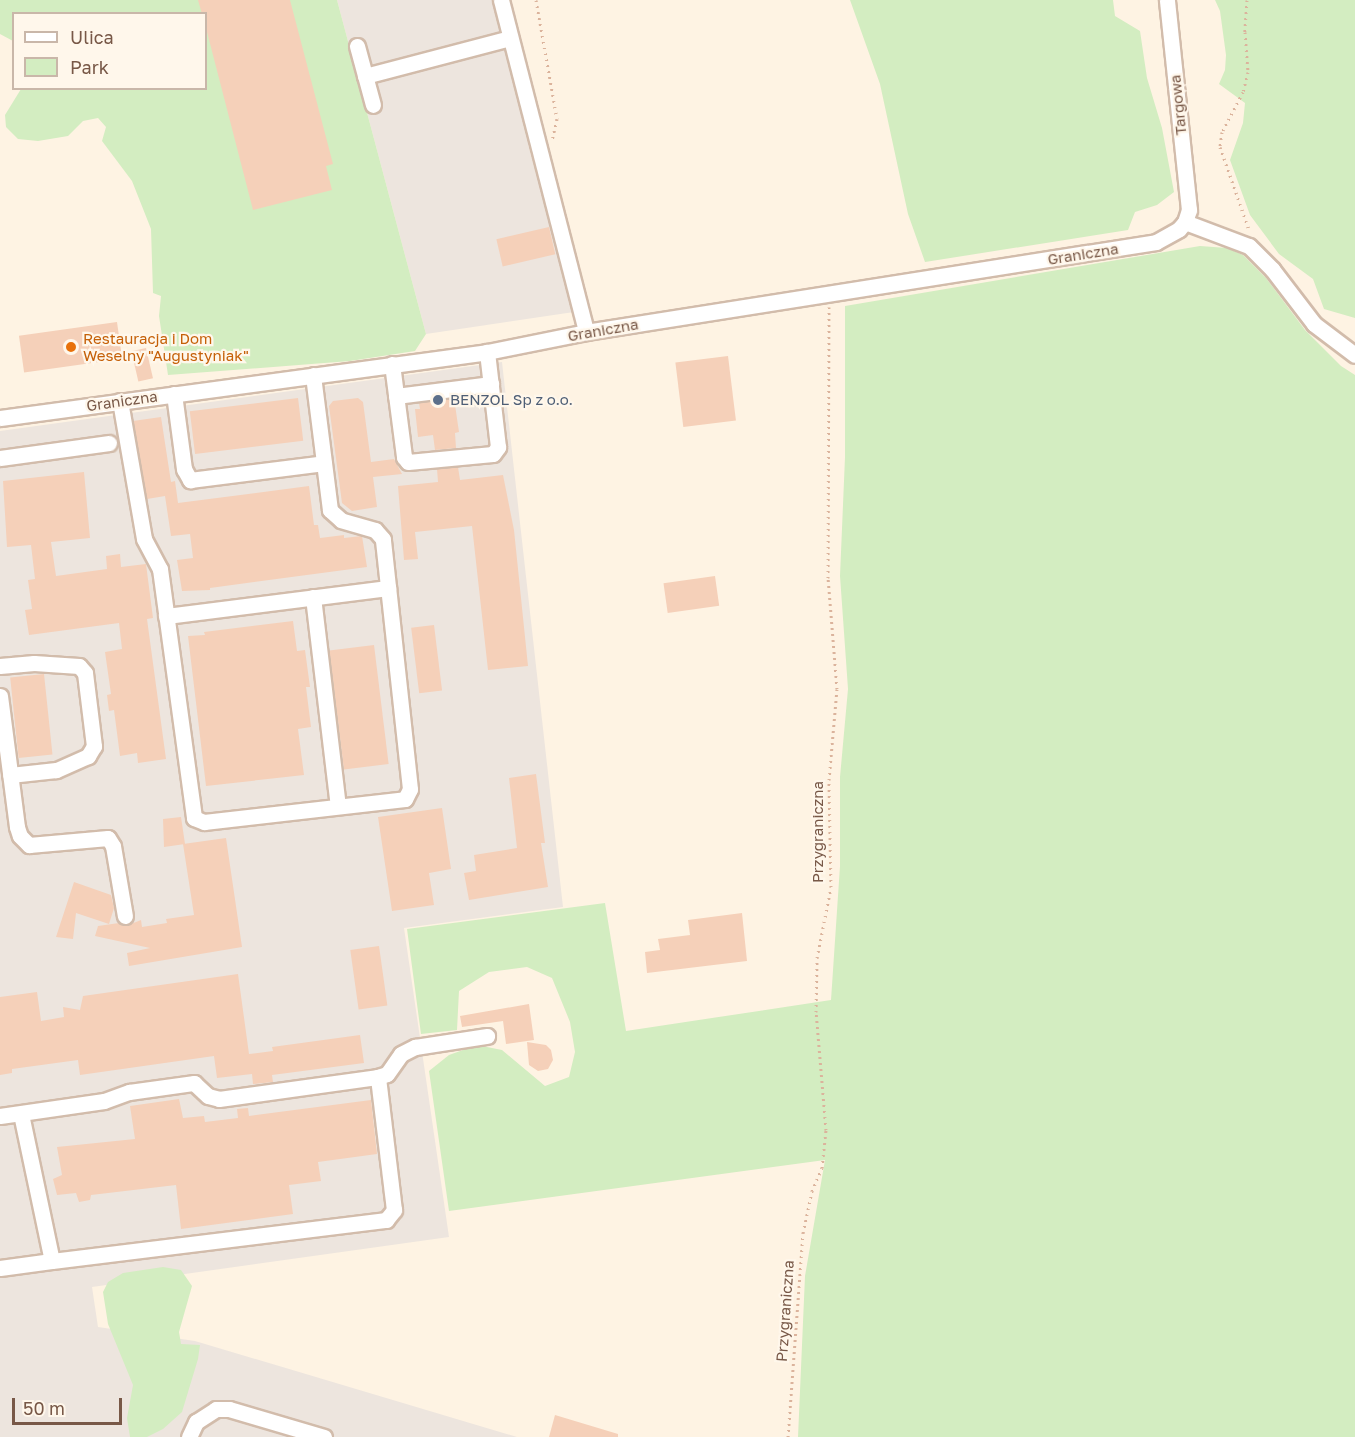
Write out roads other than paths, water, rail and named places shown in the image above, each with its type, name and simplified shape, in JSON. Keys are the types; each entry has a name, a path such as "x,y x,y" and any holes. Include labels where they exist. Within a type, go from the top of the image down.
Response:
{"street":[{"path":"501,0 586,332"},
{"name":"Targowa","path":"1167,0 1187,216"},
{"path":"365,76 510,38"},
{"path":"357,46 373,105"},
{"path":"1187,216 1249,246 1272,269 1314,324 1355,355"},
{"name":"Graniczna","path":"0,418 488,352 586,332 1156,242 1170,236 1187,216"},
{"path":"392,364 404,457 408,462 493,454 498,447 488,352"},
{"path":"120,401 144,539 160,568 194,818 204,822 405,799 409,795 383,539 372,528 342,520 330,510 313,375"},
{"path":"396,396 491,384"},
{"path":"174,394 184,469 190,480 324,463"},
{"path":"0,458 109,442"},
{"path":"166,616 388,588"},
{"path":"313,597 338,806"},
{"path":"0,666 34,663 79,666 85,673 94,746 88,756 56,770 10,775"},
{"path":"0,696 17,827 30,845 103,837 111,841 125,916"},
{"path":"0,1116 104,1101 129,1092 194,1083 208,1096 219,1100 378,1077 387,1074 401,1054 415,1047 487,1035"},
{"path":"0,1268 386,1220 394,1210 378,1077"},
{"path":"21,1114 52,1261"},
{"path":"189,1437 196,1422 216,1408 229,1409 324,1437"}],"place":[{"name":"Restauracja i Dom Weselny \"Augustyniak\"","path":"71,347"},
{"name":"BENZOL Sp z o.o.","path":"438,400"}]}
